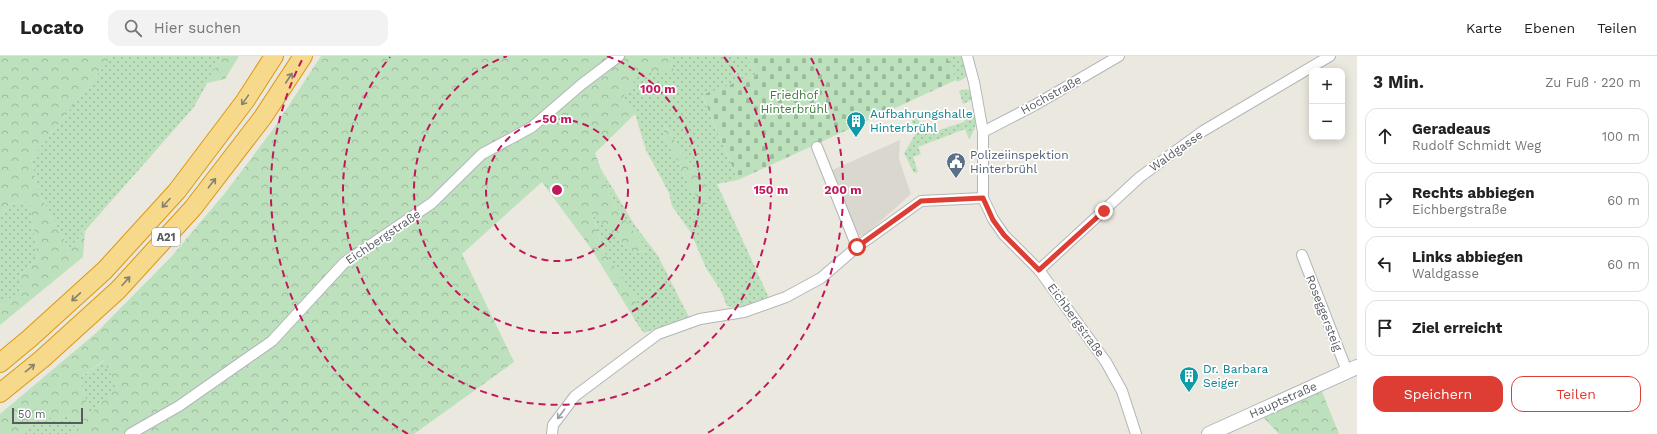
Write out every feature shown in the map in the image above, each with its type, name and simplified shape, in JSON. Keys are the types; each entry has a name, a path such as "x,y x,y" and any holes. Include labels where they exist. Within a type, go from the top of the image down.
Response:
{"highway":[{"name":"A21","path":"0,363 29,339 105,270 177,191 245,101 274,56"},
{"name":"A21","path":"0,393 42,359 118,290 193,208 263,117 303,56"}],"main road":[{"name":"Hauptstraße","path":"1209,434 1352,369"}],"street":[{"name":"Eichbergstraße","path":"130,434 179,406 272,341 344,263 432,203 482,154 532,127 582,84 620,56"},
{"name":"Eichbergstraße","path":"967,56 974,82 983,132 983,198 993,220 1004,235 1039,270 1106,362 1122,391 1136,434"},
{"name":"Hochstraße","path":"983,132 1035,105 1119,56"},
{"name":"Waldgasse","path":"1039,270 1140,176 1203,131 1330,56"},
{"path":"817,147 857,247"},
{"path":"552,434 553,425 575,396 658,334 700,319 744,312 786,297 821,278 857,247 921,201 983,198"},
{"name":"Roseggersteig","path":"1302,255 1352,369"}],"shaded area":[{"path":"900,140 899,159 911,194 865,235 858,236 830,171"}],"green space":[{"path":"0,56 112,56 31,159 39,193 69,249 85,231 83,257 0,325 0,306 22,289 20,275 38,258 29,202 10,204 0,219"},
{"path":"112,56 222,56 194,107 69,249 39,193 31,159"},
{"path":"222,56 239,56 225,79 207,83"},
{"path":"321,56 668,56 675,73 640,73 622,99 635,114 595,153 614,204 648,251 632,252 592,214 603,251 635,295 638,325 592,250 542,182 462,254 514,362 414,434 71,434 77,429 68,415 55,420 42,415 19,434 0,434 0,414 96,333 172,256 225,193 274,128","holes":["104,360 116,386 90,415 80,378"]},
{"path":"668,56 747,56 756,75 702,96 738,180 717,184 769,298 739,308 727,306 721,291 706,268 691,233 672,206 669,193 646,150 635,114 622,99 640,72 675,73","holes":["665,124 683,155 704,179 688,184 680,165 663,136"]},
{"name":"Friedhof Hinterbrühl","path":"747,56 947,56 956,80 738,180 702,95 756,75"},
{"path":"947,56 961,56 966,75 965,78 957,82"},
{"path":"966,89 971,91 973,99 963,104 959,91"},
{"path":"913,111 925,132 936,131 964,122 966,116 965,112 975,111 974,129 969,139 965,129 918,147 921,154 913,157 918,172 914,173 904,153 915,135 910,112"},
{"path":"665,124 683,155 704,179 709,201 704,208 688,184 680,165 663,136"},
{"path":"601,169 634,224 658,256 689,317 644,333 638,325 634,295 603,251 592,213 632,252 648,251 614,204"},
{"path":"29,202 38,258 20,275 23,289 0,306 0,219 10,204"},
{"path":"105,360 116,386 90,416 80,378"},
{"path":"1321,389 1339,434 1279,434 1263,417"},
{"path":"42,415 55,420 68,415 77,429 71,434 19,434"}],"place":[{"name":"Aufbahrungshalle Hinterbrühl","path":"856,138"},
{"name":"Polizeiinspektion Hinterbrühl","path":"956,179"},
{"name":"Dr. Barbara Seiger","path":"1189,393"}],"route":[{"path":"857,247 921,201 983,198 993,220 1004,235 1039,270 1104,211"}]}
